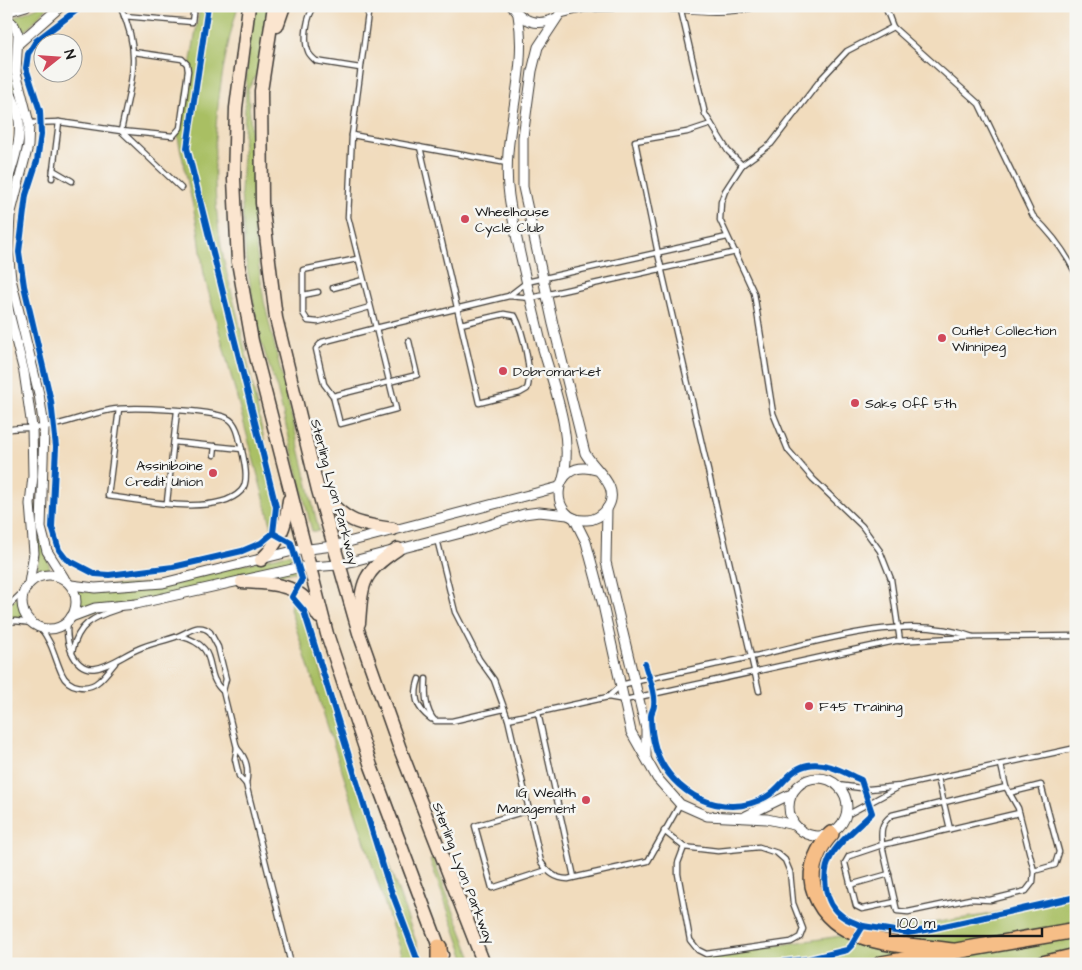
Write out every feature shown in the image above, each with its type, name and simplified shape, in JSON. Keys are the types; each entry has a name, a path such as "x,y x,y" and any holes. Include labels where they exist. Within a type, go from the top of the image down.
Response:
{"main road":[{"path":"249,6 236,108 234,179 238,262 252,340 327,634 371,766 445,964"},
{"name":"Sterling Lyon Parkway","path":"274,6 261,91 262,203 276,318 318,490 359,633 400,749 484,964"},
{"path":"266,56 284,6"},
{"path":"261,560 280,538 287,520 289,490"},
{"path":"318,490 347,519 364,525 393,529"},
{"path":"359,633 361,595 366,580 375,565 398,549"},
{"path":"242,582 280,584 297,591 312,605 327,634"},
{"path":"831,834 821,845 812,880 817,901 830,918 858,935 893,943 952,951"},
{"path":"881,964 1076,930"},
{"path":"439,947 439,964"},
{"path":"1042,964 1076,956"}],"street":[{"path":"6,12 26,6"},
{"path":"6,65 18,48 61,6"},
{"path":"512,6 518,15 522,37 508,144 509,194 531,298 566,439 566,467 561,484 560,502 571,516 586,542 632,732 646,761 657,778 680,804 707,816 744,817 794,825 810,836 819,837 831,834 844,822 847,802 844,793 837,785 819,778 809,779 801,783 789,796 744,817"},
{"path":"518,15 533,23 549,21 561,12 585,7 613,6"},
{"path":"660,6 739,9 751,6"},
{"path":"6,301 24,372 32,427 33,476 30,504 34,553 23,609 36,625 57,628 95,608 136,604 242,582 298,568 309,569 338,565 524,514 539,512 589,520 596,518 607,508 611,500 609,482 596,470 585,453 523,187 523,138 532,70 538,46 561,12"},
{"path":"6,18 14,26 18,48 16,72 29,123 28,146 10,216 7,240 11,279 39,394 44,427 41,528 47,551 67,581 76,602 70,620"},
{"path":"6,87 16,106 20,128 19,148 6,185"},
{"path":"26,587 45,574 95,588 163,584 293,551 333,546 561,484 574,470 589,468 596,470"},
{"path":"607,508 606,562 646,729 646,761"},
{"path":"789,796 790,816 794,825"}],"lane":[{"path":"120,6 134,52 134,62 121,131"},
{"path":"124,16 192,22 194,6"},
{"path":"315,6 310,12 306,39 308,52 316,61 360,68"},
{"path":"350,6 368,7 352,135 348,217 356,259 376,328 396,409 340,424 333,396 324,384 316,349 322,342 376,328 457,307 509,296 531,298 736,252"},
{"path":"885,6 893,27 979,104 1033,216 1048,229 1068,257 1076,274"},
{"path":"680,7 705,114 728,151 742,165"},
{"path":"893,27 848,51 822,78 771,144 742,165 725,191 721,202 720,220 726,237 749,278 758,307 773,413 788,450 813,479 862,526 880,551 891,579 900,641"},
{"path":"29,123 59,122 173,136 180,128 188,71 187,64 182,60 134,52"},
{"path":"52,178 59,122"},
{"path":"711,124 687,132 635,141 658,254 760,691"},
{"path":"121,131 181,188"},
{"path":"352,135 508,163"},
{"path":"420,147 479,403 520,393 527,389 529,372 518,322 511,314 461,324"},
{"path":"53,170 72,181"},
{"path":"509,296 528,282 658,254 726,237"},
{"path":"356,259 303,270 303,312 308,321 318,322 370,307"},
{"path":"333,288 363,280"},
{"path":"303,295 318,292"},
{"path":"333,396 417,375 410,341"},
{"path":"6,430 44,427 119,409 129,408 212,413 229,418 235,424 246,466 245,484 242,491 218,504 167,502 108,496 119,409"},
{"path":"167,502 177,411"},
{"path":"174,442 242,449"},
{"path":"214,454 215,446"},
{"path":"437,539 455,612 479,659 494,680 508,719 541,862 547,870 561,879 648,861 680,804"},
{"path":"6,608 26,587"},
{"path":"72,652 79,631 87,622 97,616 136,604"},
{"path":"70,620 68,644 76,663 93,669 115,662 136,650 180,636 200,627 207,630 214,636 226,679 223,691"},
{"path":"6,623 15,621 36,625 54,648 62,674 75,685 86,687 97,683 115,662"},
{"path":"608,697 621,685 872,630 899,628 955,630 974,637"},
{"path":"180,636 196,642 205,649 216,683 223,691 237,748 235,759 238,776 246,784"},
{"path":"508,719 608,697 625,700 874,644 974,637 1076,636"},
{"path":"419,679 416,689 418,706 435,721 452,721 504,709"},
{"path":"426,679 428,708 430,715 435,721"},
{"path":"538,713 574,877"},
{"path":"237,748 245,757 248,772 246,784 290,963"},
{"path":"837,785 869,789 900,786 1076,748"},
{"path":"1001,765 1006,787 1019,813 1034,871 1033,882 1026,891 990,900 970,899 908,912 897,910 882,845 881,830 883,821 892,815 1006,787"},
{"path":"938,778 950,829"},
{"path":"1009,793 1041,785 1060,852 1055,865 1034,871"},
{"path":"846,816 900,786"},
{"path":"529,810 474,826 492,888 547,870"},
{"path":"895,902 862,909 856,906 845,863 849,856 882,845 1019,813"},
{"path":"664,831 684,847 718,851 760,847 777,853 785,860 790,872 793,903 804,929 800,937 791,942 732,948 706,954 698,950 690,940 678,874 678,863 684,847"},
{"path":"850,885 889,874"}],"green space":[{"path":"40,6 49,6 23,33 13,18"},
{"path":"200,6 238,6 223,69 219,101 215,165 216,197 224,261 280,512 277,532 272,528 204,275 198,229 178,138"},
{"path":"250,6 274,6 266,56 248,90 252,143 254,235 264,301 319,531 312,531 277,389 260,339 246,262 241,192"},
{"path":"12,66 20,96 27,136 13,188 14,173 20,153 12,90 6,81 6,69"},
{"path":"33,505 36,505 38,527 50,568 37,572 39,555"},
{"path":"305,550 309,569 71,617 76,602 73,588 163,583"},
{"path":"24,591 23,609 32,623 15,621 6,623 6,608"},
{"path":"292,597 305,619 357,787 366,801 424,964 404,964 290,609"},
{"path":"433,858 474,964 467,964 430,860"},
{"path":"1076,895 1076,964 678,964 765,947 986,915"}],"cycle path":[{"path":"82,6 36,41 28,54 26,68 40,111 41,134 37,161 26,195 19,252 24,286 51,401 56,447 52,527 59,550 66,559 95,574 109,575 173,567 242,551 261,543 273,533"},
{"path":"208,6 187,148 276,507 273,533 291,543 302,579 292,597 304,611 388,882 419,964"},
{"path":"645,664 654,695 651,720 656,750 663,766 673,779 686,791 700,799 716,804 733,806 750,804 772,793 795,770 815,764 828,766 861,780 872,813 835,850 828,863 825,880 828,896 836,911 847,919 863,926"},
{"path":"764,964 809,959 847,950 863,926 908,933 1076,897"}],"place":[{"name":"Wheelhouse Cycle Club","path":"465,219"},
{"name":"Outlet Collection Winnipeg","path":"942,338"},
{"name":"Dobromarket","path":"503,371"},
{"name":"Saks Off 5th","path":"855,403"},
{"name":"Assiniboine Credit Union","path":"213,473"},
{"name":"F45 Training","path":"809,706"},
{"name":"IG Wealth Management","path":"586,800"}]}
